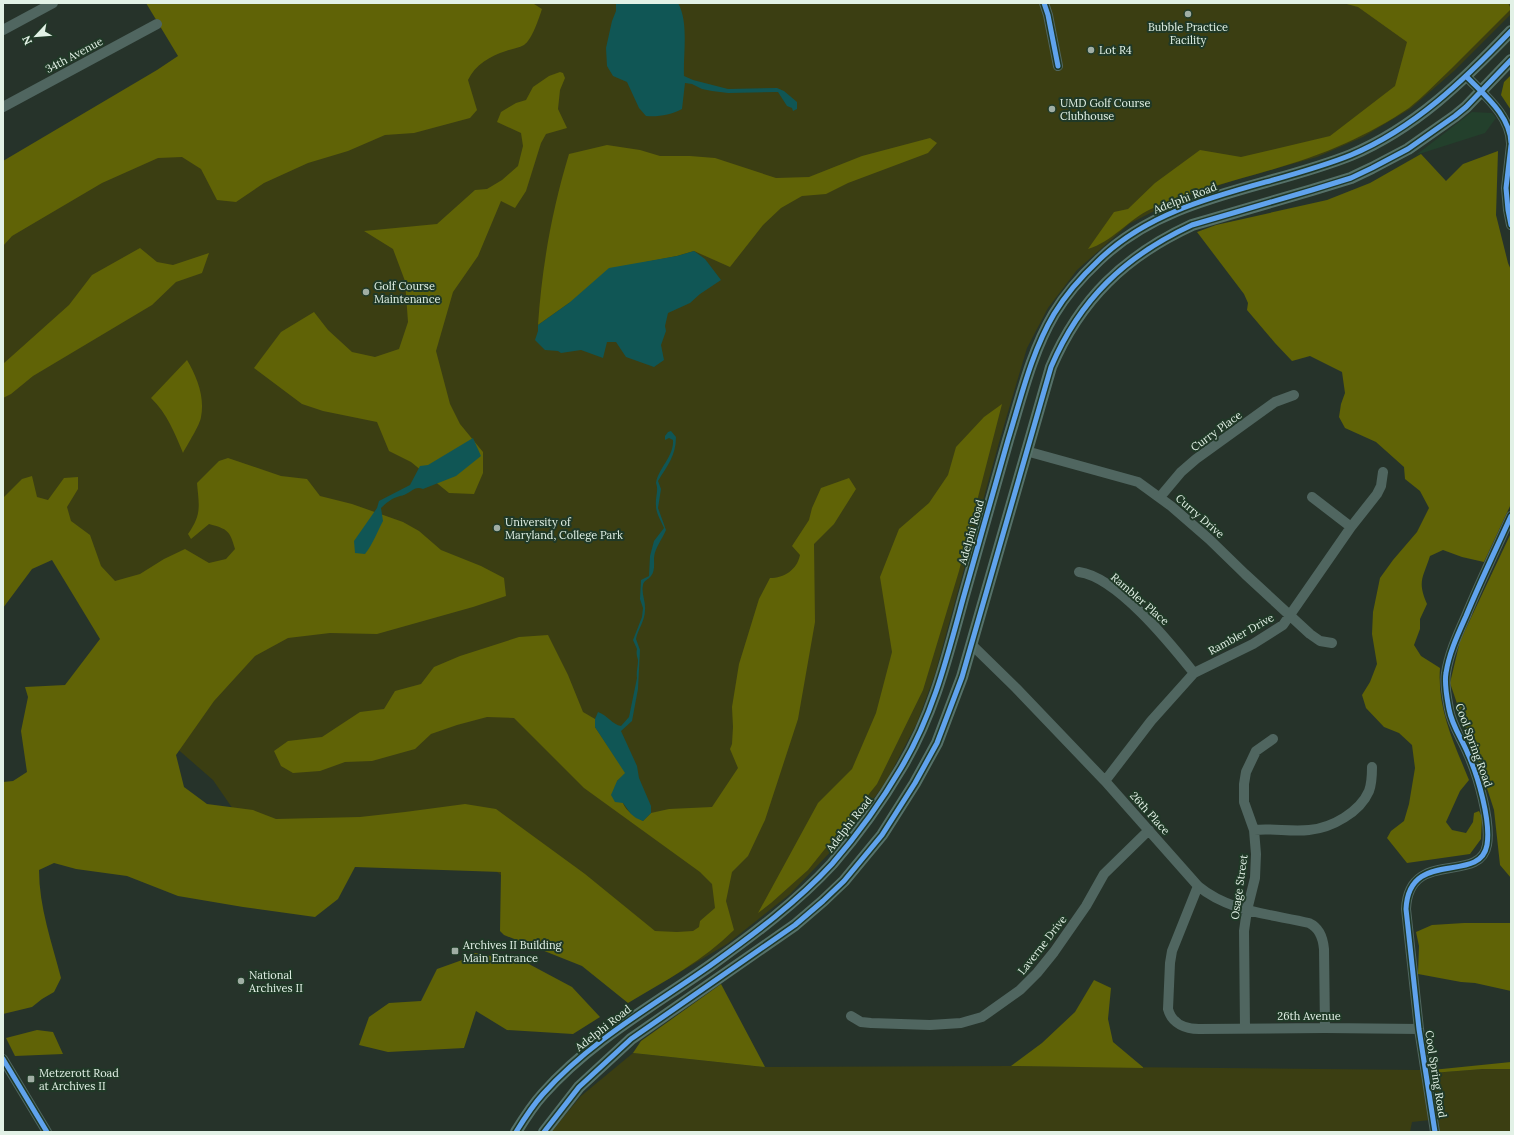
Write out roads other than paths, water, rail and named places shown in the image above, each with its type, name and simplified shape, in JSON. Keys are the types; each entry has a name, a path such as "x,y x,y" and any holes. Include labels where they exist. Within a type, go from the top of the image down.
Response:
{"main road":[{"name":"Adelphi Road","path":"516,1132 531,1109 544,1093 588,1050 633,1016 709,966 780,912 832,863 874,810 911,751 937,690 993,492 1029,372 1039,346 1056,310 1081,278 1102,256 1115,246 1143,227 1166,215 1203,200 1331,162 1373,144 1417,118 1439,101 1511,31"},
{"path":"544,1132 579,1087 631,1039 779,936 823,901 844,881 882,835 915,783 937,743 962,677 1051,367 1065,336 1098,292 1130,262 1154,245 1192,225 1351,178 1408,149 1466,107 1509,62"}],"street":[{"path":"3,30 53,3"},
{"path":"1044,3 1048,15 1058,66"},
{"name":"34th Avenue","path":"3,107 157,24"},
{"path":"1466,76 1496,106 1511,139 1506,188 1511,225"},
{"name":"Curry Place","path":"1160,497 1181,472 1196,459 1275,402 1294,395"},
{"name":"Curry Drive","path":"1026,451 1138,482 1160,497 1209,539 1310,634 1320,641 1332,643"},
{"name":"Rambler Drive","path":"1105,781 1151,721 1194,673 1270,634 1283,625 1351,527 1378,494 1383,472"},
{"path":"1312,497 1351,527"},
{"name":"Cool Spring Road","path":"1435,1132 1419,1029 1406,909 1408,894 1414,882 1423,875 1434,870 1466,865 1476,861 1484,853 1487,847 1488,839 1479,782 1468,752 1453,722 1449,710 1446,675 1448,661 1458,634 1511,516"},
{"name":"Rambler Place","path":"1079,572 1088,573 1110,585 1148,619 1194,673"},
{"name":"26th Place","path":"971,644 1016,688 1105,781 1198,886 1218,900 1227,904 1313,925 1322,936 1324,958 1325,1028"},
{"name":"Osage Street","path":"1245,1028 1244,931 1247,910 1255,878 1256,864 1254,830 1244,802 1244,784 1246,772 1256,751 1273,739"},
{"path":"1254,830 1310,830 1326,826 1339,820 1358,806 1367,794 1372,783 1372,766"},
{"name":"Laverne Drive","path":"851,1016 861,1022 930,1025 978,1019 1020,990 1037,973 1054,952 1086,906 1104,874 1149,830"},
{"name":"26th Avenue","path":"1198,886 1172,951 1170,963 1167,1004 1169,1014 1176,1022 1187,1028 1199,1029 1419,1029"},
{"path":"3,1059 47,1132"}],"water":[{"path":"616,3 678,3 683,19 685,38 684,76 693,80 728,89 777,88 784,91 797,102 797,109 793,111 792,108 787,106 778,92 728,93 702,89 692,84 685,83 682,109 664,115 646,116 639,108 627,82 613,76 607,66 606,48 612,21 616,11"},
{"path":"694,251 705,259 721,280 700,294 690,303 668,313 665,326 666,331 661,345 664,360 654,367 626,357 616,342 607,342 603,358 581,350 561,353 558,351 545,350 535,340 538,325 569,303 609,268 677,256"},
{"path":"671,431 676,437 676,444 673,455 658,481 661,489 658,508 666,530 656,550 654,570 643,585 645,614 636,639 640,650 638,689 632,721 621,731 637,766 639,778 651,806 651,813 643,821 631,814 623,803 615,802 611,795 617,781 625,773 595,727 595,719 598,712 615,724 621,726 629,717 637,678 637,649 633,640 642,617 643,608 640,599 641,580 649,576 650,556 654,541 664,528 656,509 656,483 673,446 673,440 669,438 665,440 665,436"},
{"path":"473,438 481,456 456,476 423,489 416,488 405,495 394,498 387,503 381,508 383,521 368,550 365,554 355,553 354,541 377,508 379,501 410,485 420,466 428,465"}],"place":[{"name":"Bubble Practice Facility","path":"1188,14"},
{"name":"Lot R4","path":"1091,50"},
{"name":"UMD Golf Course Clubhouse","path":"1052,109"},
{"name":"Golf Course Maintenance","path":"366,292"},
{"name":"University of Maryland, College Park","path":"497,528"},
{"name":"Archives II Building Main Entrance","path":"455,951"},
{"name":"National Archives II","path":"241,981"},
{"name":"Metzerott Road at Archives II","path":"31,1079"}]}
